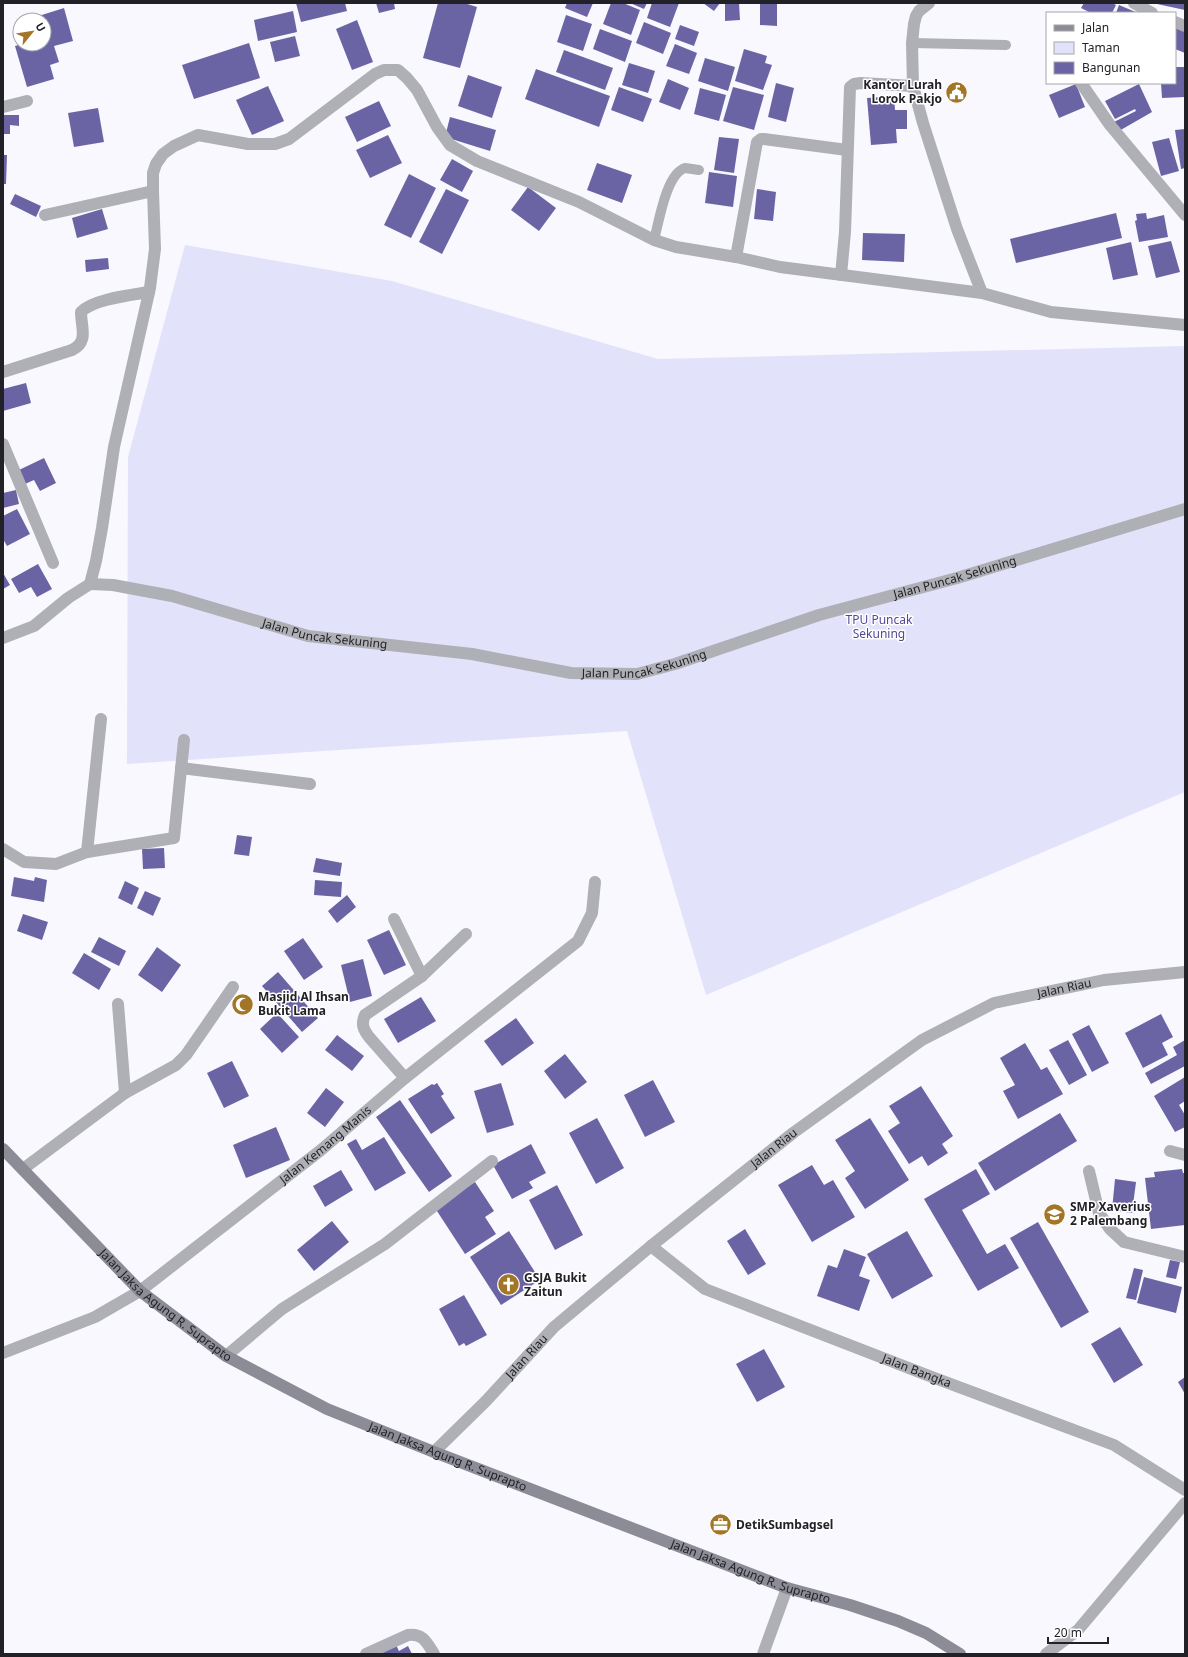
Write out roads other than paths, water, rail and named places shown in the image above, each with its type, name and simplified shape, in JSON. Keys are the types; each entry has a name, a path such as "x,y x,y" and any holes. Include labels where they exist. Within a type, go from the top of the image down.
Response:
{"main road":[{"name":"Jalan Jaksa Agung R. Suprapto","path":"3,1149 140,1291 226,1356 327,1409 434,1452 787,1588 850,1605 898,1621 926,1633 960,1654"}],"street":[{"path":"929,3 919,11 916,16 912,43 913,86 923,123 955,222 982,294"},
{"path":"1134,3 1150,12"},
{"path":"3,638 34,626 68,598 90,584 99,548 114,447 149,292 155,249 153,173 156,164 163,154 174,146 198,135 248,144 276,144 289,139 375,74 384,70 398,70 407,78 417,90 437,127 450,145 477,161 579,202 654,240 676,247 736,257 780,267 982,294 1051,312 1185,325"},
{"path":"841,275 845,232 850,87 861,83 913,86"},
{"path":"1082,84 1110,125 1185,215"},
{"path":"3,107 27,101"},
{"path":"736,257 757,142 764,139 847,150"},
{"path":"45,215 153,191"},
{"path":"3,372 72,350 80,346 83,337 81,312 85,308 116,297 149,292"},
{"path":"3,444 53,564"},
{"name":"Jalan Puncak Sekuning","path":"90,584 113,585 172,596 308,636 472,654 571,673 637,674 676,664 819,615 957,578 1185,508"},
{"path":"87,852 101,719"},
{"path":"3,849 24,862 56,864 87,852 174,838 184,740"},
{"path":"181,768 310,784"},
{"name":"Jalan Kemang Manis","path":"3,1353 95,1317 140,1291 321,1150 405,1078 578,941 592,913 595,882"},
{"path":"394,919 422,976"},
{"path":"405,1078 364,1030 363,1020 365,1015 422,976 466,934"},
{"name":"Jalan Riau","path":"434,1452 486,1401 554,1327 651,1246 793,1133 922,1040 994,1003 1104,980 1185,972"},
{"path":"23,1169 125,1093 176,1065 186,1055 233,987"},
{"path":"118,1004 125,1093"},
{"path":"1170,1151 1185,1154"},
{"path":"226,1356 282,1309 385,1244 492,1161"},
{"path":"1089,1171 1099,1213 1110,1229 1124,1242 1185,1256"},
{"name":"Jalan Bangka","path":"651,1246 705,1289 932,1377 1114,1445 1185,1490"},
{"path":"1046,1654 1078,1630 1185,1503"},
{"path":"763,1654 787,1588"},
{"path":"366,1654 408,1634 415,1634 426,1642 434,1654"}],"lane":[{"path":"912,43 1006,45"},
{"path":"654,240 664,200 676,174 685,168 699,170"}],"place":[{"name":"Kantor Lurah Lorok Pakjo","path":"957,92"},
{"name":"Masjid Al Ihsan Bukit Lama","path":"242,1004"},
{"name":"SMP Xaverius 2 Palembang","path":"1055,1214"},
{"name":"GSJA Bukit Zaitun","path":"508,1285"},
{"name":"DetikSumbagsel","path":"721,1525"}],"park label":[{"name":"TPU Puncak Sekuning","path":"879,627"}]}
